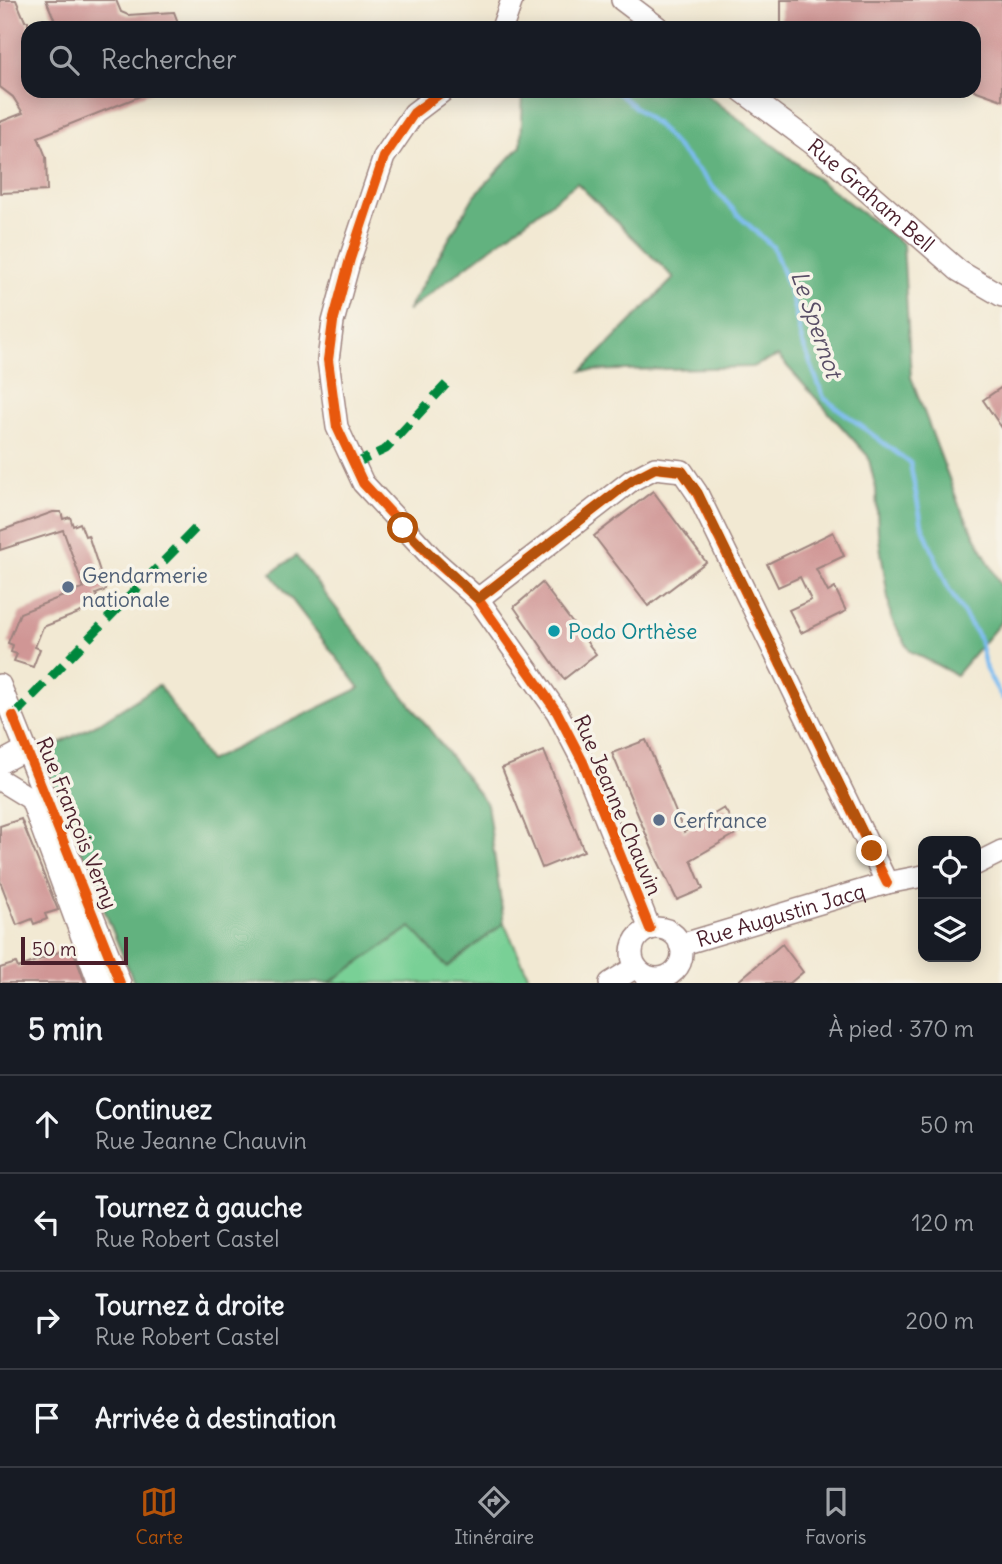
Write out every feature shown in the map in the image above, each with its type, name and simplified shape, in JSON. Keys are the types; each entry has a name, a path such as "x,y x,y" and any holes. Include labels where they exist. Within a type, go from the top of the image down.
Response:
{"street":[{"path":"504,21 512,0"},
{"path":"635,4 652,21"},
{"name":"Rue Jeanne Chauvin","path":"434,98 414,113 384,157 333,322 328,360 337,427 363,483 435,561 478,599 557,712 583,762 650,929"},
{"name":"Rue Graham Bell","path":"751,98 823,153 959,271 1002,296"},
{"path":"478,599 632,480 655,468 682,471 698,493 887,884"},
{"name":"Rue François Verny","path":"0,685 120,983"},
{"path":"0,763 26,749"},
{"path":"0,780 31,799 99,983"},
{"path":"981,862 1002,851"},
{"name":"Rue Augustin Jacq","path":"680,945 918,877"},
{"path":"650,929 668,931 680,945 680,962 670,979 650,978 636,967 632,956 633,944 640,935 650,929"},
{"path":"610,983 636,967"}],"green space":[{"path":"523,98 711,98 903,244 911,377 959,505 1002,588 1002,621 956,675 910,651 891,618 878,532 876,489 868,456 778,356 752,367 582,371 674,278 577,183 407,311 474,196 521,146"},
{"path":"296,556 487,804 504,923 447,967 411,927 329,983 134,983 40,753 101,722 159,685 209,761 360,688 271,573"},
{"path":"504,923 530,979 524,983 329,983 411,927 448,967"}],"building":[{"path":"0,0 16,0 25,21 21,21 21,98 136,98 38,137 46,157 47,191 0,193 0,122 23,113 13,97 0,87"},
{"path":"46,0 116,0 121,12 128,15 174,12 177,21 55,21"},
{"path":"781,0 1002,0 1002,100 981,92 981,21 781,21"},
{"path":"1002,387 1002,428 983,400"},
{"path":"653,491 706,562 648,606 594,536"},
{"path":"53,512 61,512 63,519 70,517 73,526 80,523 85,536 88,535 106,590 96,594 98,599 89,609 43,627 35,647 40,649 33,667 14,661 17,654 11,652 13,645 8,643 20,613 84,588 63,530 0,550 0,531"},
{"path":"833,532 844,556 816,569 828,592 835,588 846,611 801,633 789,610 811,600 800,577 778,587 767,564"},
{"name":"Podo Orthèse","path":"542,583 596,654 564,679 514,607"},
{"name":"Cerfrance","path":"646,740 684,832 724,808 739,832 691,860 703,889 677,900 653,851 612,753"},
{"path":"544,751 584,851 542,868 502,768"},
{"path":"21,819 58,910 45,914 47,919 34,924 32,919 17,925 0,881 0,826"},
{"path":"782,944 803,972 790,983 736,983"},
{"path":"72,947 85,983 0,983 0,968 16,963 18,968"}],"waterway":[{"name":"Le Spernot","path":"624,98 657,125 740,217 773,247 791,294 802,342 824,398 910,463 922,525 948,588 979,638 986,670 1002,698"}],"marked path":[{"path":"352,465 386,449 452,378"},
{"path":"13,716 196,528"}],"cycle path":[{"path":"434,98 414,113 384,157 350,259 333,322 328,360 337,427 363,483 435,561 478,599 557,712 583,762 650,929"},
{"path":"478,599 632,480 655,468 682,471 697,493 887,883"},
{"path":"13,716 120,983"}],"place":[{"name":"Gendarmerie nationale","path":"68,587"},
{"name":"Podo Orthèse","path":"554,631"},
{"name":"Cerfrance","path":"659,820"}],"route":[{"path":"403,528 478,599 632,480 655,468 682,471 698,493 872,851"}]}
